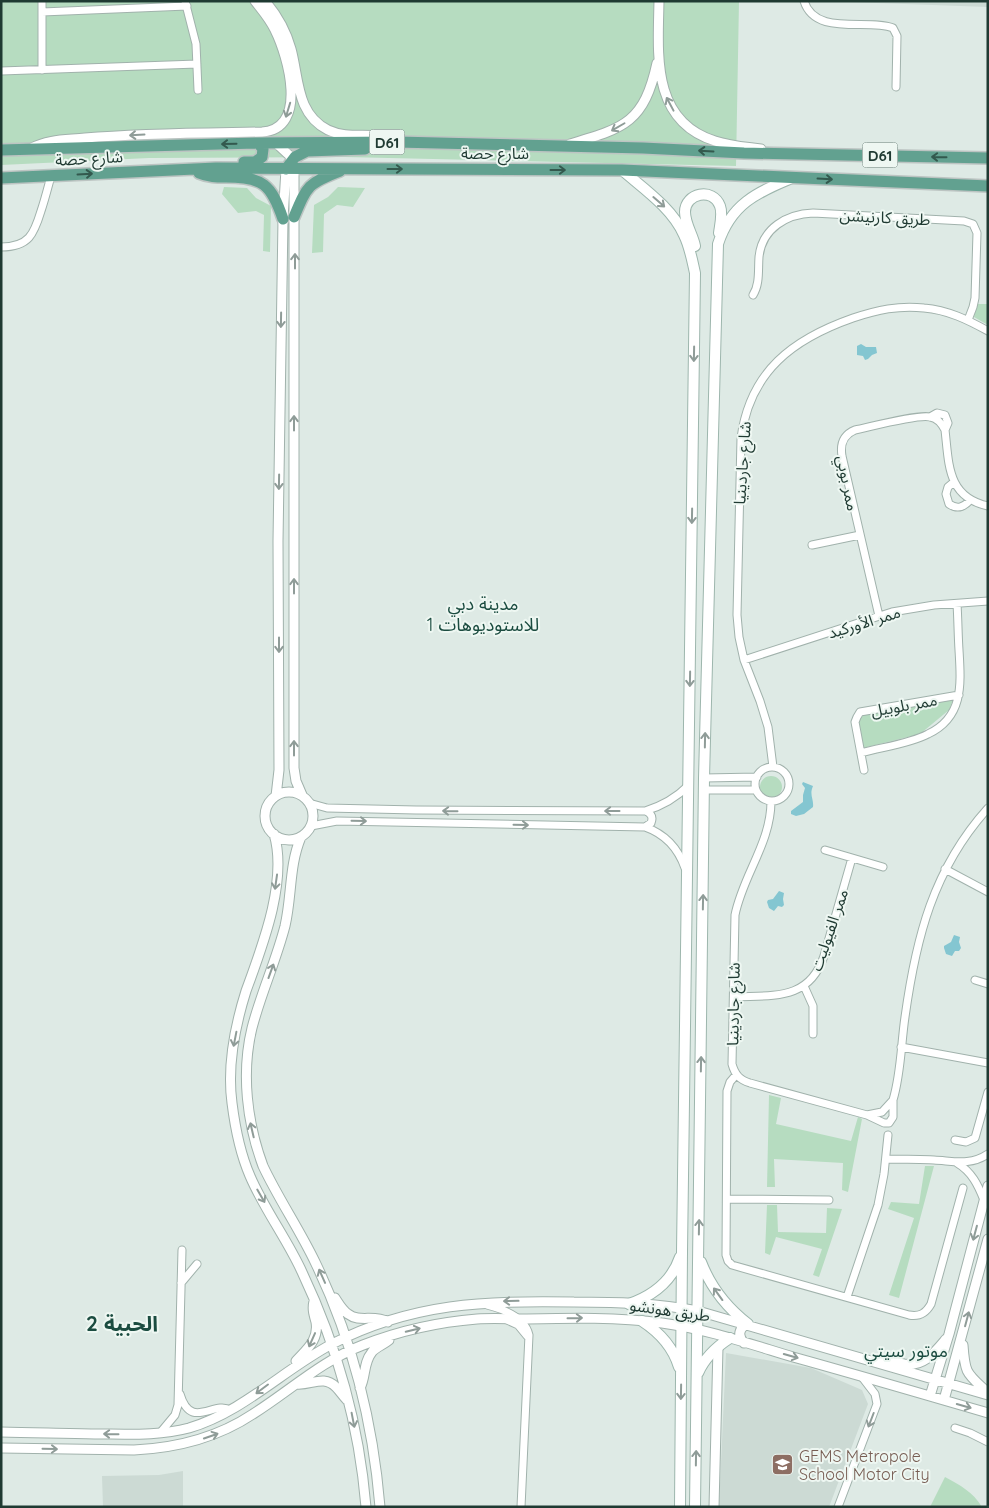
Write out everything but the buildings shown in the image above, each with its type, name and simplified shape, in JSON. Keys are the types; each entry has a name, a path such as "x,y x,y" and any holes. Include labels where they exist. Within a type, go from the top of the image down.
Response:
{"main road":[{"name":"شارع حصة","path":"1,150 276,142 436,142 988,158"},
{"path":"291,166 300,153 307,151 400,148 436,142"},
{"path":"216,168 225,163 255,162 259,160 263,153 262,147 258,143"},
{"name":"شارع حصة","path":"1,178 291,166 622,170 988,186"},
{"path":"193,169 209,176 246,176 261,182 273,195 288,218 312,183 346,168"},
{"path":"622,170 675,220 687,242 695,273"},
{"path":"718,244 728,221 745,202 759,192 793,178"},
{"path":"680,1507 695,273 695,248 685,213 688,202 697,195 708,195 713,197 720,206 721,211 718,244 704,778 695,1507"},
{"path":"629,1304 647,1297 662,1285 674,1270 682,1252"},
{"path":"699,1255 704,1271 717,1294 734,1313 748,1324"},
{"path":"642,1321 667,1343 676,1358 681,1374"},
{"path":"697,1376 703,1363 718,1347 730,1338"}],"street":[{"path":"42,1 42,70"},
{"path":"30,149 39,144 53,141 150,134 262,132 276,128 287,117 291,107 288,71 276,31 255,1"},
{"path":"265,1 285,32 300,97 305,108 313,118 323,127 335,132 352,136 386,137 397,142"},
{"path":"659,1 658,58 665,94 675,113 689,128 713,141 762,149 773,153"},
{"path":"804,1 805,7 812,15 835,24 893,28 897,36 896,87"},
{"path":"42,12 124,5 186,4 196,44 198,90"},
{"path":"565,145 611,131 629,120 648,95 658,58"},
{"path":"1,72 197,64"},
{"path":"276,142 287,152 291,166 278,541 279,770 276,796"},
{"path":"1,247 17,245 25,241 32,234 37,226 52,176"},
{"name":"طريق كارنيشن","path":"753,295 758,286 760,250 765,237 776,225 790,216 814,213 968,221 975,227 977,233 975,298 974,307 968,320"},
{"path":"288,218 295,259 294,768 296,781 313,814 311,826"},
{"name":"شارع جاردينيا","path":"773,767 768,727 744,660 739,638 737,615 741,438 747,408 761,380 784,355 814,334 877,310 922,307 941,310 968,320 988,331"},
{"name":"ممر بوبي","path":"879,616 842,456 841,447 844,438 855,430 930,417 937,412 945,415 948,423 944,430 950,470 954,482 960,492 970,500 988,506"},
{"name":"ممر بوبي","path":"954,482 948,487 946,494 950,504 959,507 965,505 970,500"},
{"path":"812,545 860,535"},
{"name":"ممر الأوركيد","path":"744,660 879,616 920,607 988,601"},
{"name":"ممر بلوبيل","path":"861,753 922,737 934,731 950,716 959,695 960,679 957,604"},
{"name":"ممر بلوبيل","path":"864,770 855,722 860,712 959,695"},
{"path":"773,767 779,769 787,777 788,788 782,798 771,801 765,800 756,790 757,777 761,772 773,767"},
{"path":"704,778 757,777"},
{"path":"309,803 321,807 337,808 522,812 644,811 665,804 689,784"},
{"path":"704,790 756,790"},
{"path":"302,795 284,792 276,796 267,807 265,814 266,822 274,834 278,860 273,901 262,949 246,992 237,1028 231,1070 232,1102 250,1177 296,1258 315,1299 337,1356 360,1456 366,1507"},
{"name":"شارع جاردينيا","path":"736,1075 732,1064 735,915 740,896 765,836 770,818 771,801"},
{"path":"963,1188 931,1304 920,1315 909,1315 735,1266 730,1264 726,1255 727,1091 730,1082 736,1075 750,1083 867,1115 888,1123 893,1117 893,1100 918,942 945,869 966,834 988,808"},
{"path":"644,811 650,814 652,818 651,823 645,827"},
{"path":"380,1507 374,1452 360,1388 346,1338 330,1293 312,1255 263,1166 250,1121 247,1064 252,1030 282,938 289,903 293,860 300,837 311,826 337,821 645,827 657,832 673,845 683,862 687,874"},
{"path":"274,834 285,839 300,837"},
{"path":"825,850 883,867"},
{"name":"ممر الفيوليت","path":"734,997 786,994 804,986 813,978 822,963 852,858"},
{"path":"945,869 988,892"},
{"path":"975,980 988,984"},
{"path":"804,986 813,1006 813,1034"},
{"path":"901,1047 988,1063"},
{"path":"955,1140 969,1142 976,1135 988,1092"},
{"path":"867,1115 882,1112 893,1100"},
{"path":"847,1297 878,1205 888,1135"},
{"path":"886,1159 969,1162 988,1154"},
{"path":"954,1162 972,1176 984,1200"},
{"path":"930,1396 949,1334 988,1186"},
{"path":"727,1199 829,1200"},
{"path":"944,1400 988,1239"},
{"path":"160,1433 175,1415 178,1405 182,1250"},
{"path":"180,1283 198,1264"},
{"path":"330,1293 342,1309 355,1318 376,1317 388,1322"},
{"path":"1,1432 133,1435 160,1433 196,1425 230,1410 286,1372 310,1346 314,1338 316,1327 313,1310 315,1299"},
{"name":"طريق هونشو","path":"286,1372 346,1338 388,1322 430,1310 474,1303 523,1301 629,1304 698,1311 748,1324 948,1385 988,1394"},
{"path":"474,1303 493,1307 518,1319 526,1326 529,1339 521,1507"},
{"name":"طريق هونشو","path":"1,1448 134,1450 185,1444 219,1433 252,1415 316,1368 350,1350 393,1335 449,1323 483,1319 598,1318 682,1326 730,1338 988,1413"},
{"path":"507,1319 518,1325 529,1339"},
{"path":"744,1342 740,1338 740,1332 742,1327 748,1324"},
{"path":"874,1362 886,1360 912,1364 924,1361 934,1354 949,1334"},
{"path":"360,1388 363,1382 366,1362 370,1354 393,1335"},
{"path":"962,1336 965,1364 969,1374 988,1394"},
{"path":"714,1507 718,1347"},
{"path":"838,1507 877,1404 875,1394 862,1377"},
{"path":"296,1384 320,1380 329,1382 349,1402"},
{"path":"179,1387 182,1401 192,1411 201,1414 224,1407 230,1410"},
{"path":"955,1428 988,1442"}],"shaded area":[{"path":"821,1 988,1 988,7"},
{"name":"GEMS Metropole School Motor City","path":"726,1353 811,1368 862,1390 868,1404 829,1507 719,1507"},
{"path":"183,1471 183,1507 103,1507 102,1476 159,1475"}],"green space":[{"path":"1,1 739,1 736,166 345,157 149,158 1,165"},
{"path":"224,187 247,188 256,198 271,206 270,252 263,251 264,215 256,211 238,213 222,194"},
{"path":"338,187 365,188 353,207 337,205 324,214 323,252 312,253 314,205 328,197"},
{"path":"976,304 988,304 988,325 974,317"},
{"path":"954,697 949,710 920,734 863,748 858,721 862,715"},
{"path":"771,776 779,779 782,787 779,795 771,798 763,795 760,787 763,779"},
{"path":"769,1095 781,1098 776,1124 851,1141 858,1117 862,1119 848,1192 842,1190 843,1163 774,1159 775,1187 767,1187"},
{"path":"925,1166 934,1166 899,1298 889,1295 914,1218 888,1209 891,1202 919,1204"},
{"path":"767,1205 777,1205 778,1232 826,1233 827,1208 842,1209 819,1277 813,1275 822,1249 776,1237 770,1255 765,1253"},
{"path":"945,1477 970,1493 982,1507 930,1507"}],"water":[{"path":"861,344 866,347 876,347 877,353 865,360 863,356 857,355 857,346"},
{"path":"803,782 813,786 811,792 813,807 804,814 796,816 791,814 791,811 803,802 805,788 802,784"},
{"path":"779,891 784,893 784,905 782,907 778,906 774,911 769,908 767,902 773,899"},
{"path":"954,935 960,937 961,948 959,951 955,951 952,956 946,954 944,946 951,942"}],"place":[{"name":"GEMS Metropole School Motor City","path":"783,1465"}],"district":[{"name":"مدينة دبي للاستوديوهات 1","path":"483,613"},
{"name":"الحبية 2","path":"122,1323"},
{"name":"موتور سيتي","path":"906,1350"}]}
